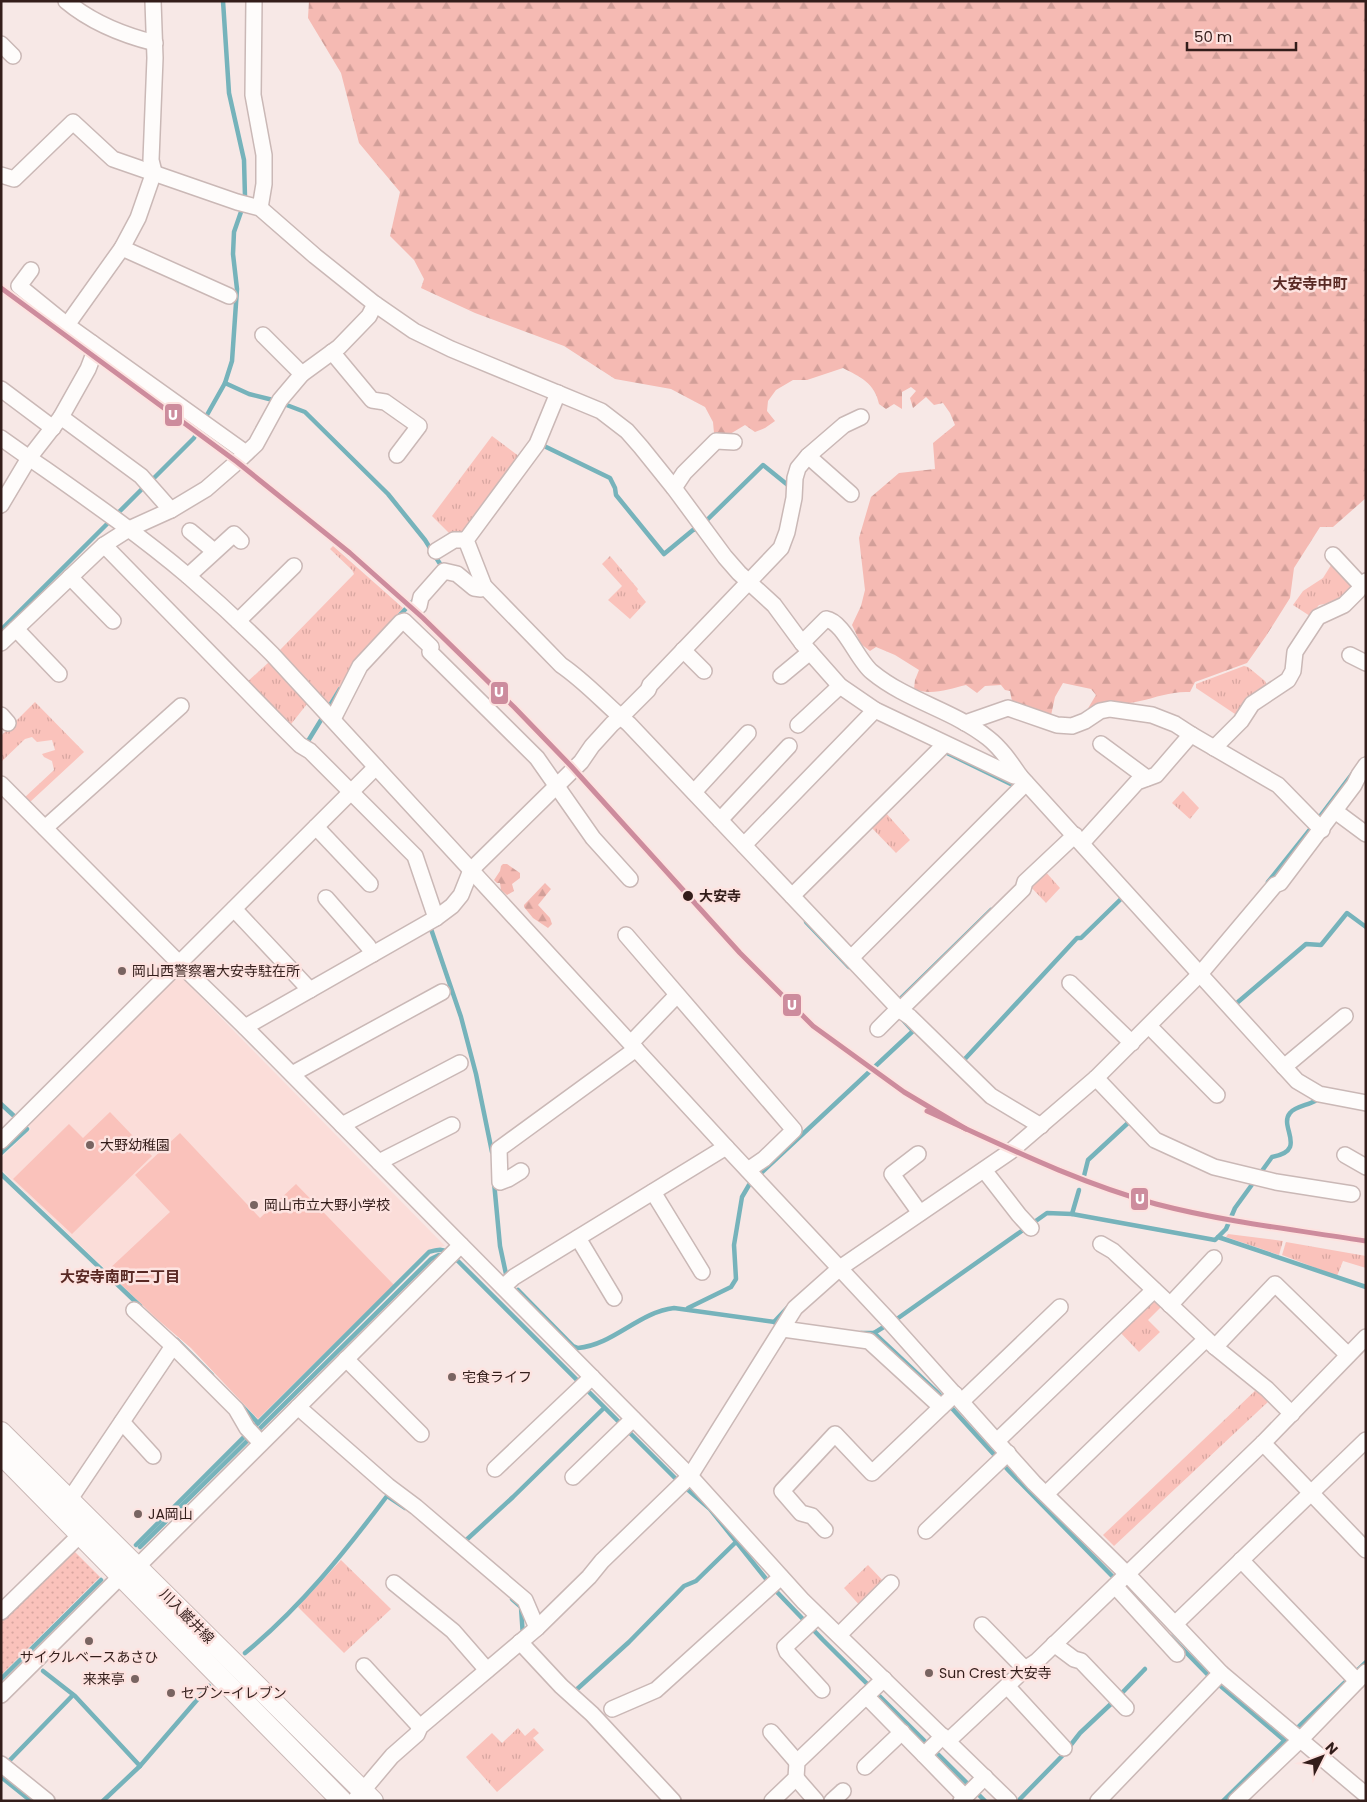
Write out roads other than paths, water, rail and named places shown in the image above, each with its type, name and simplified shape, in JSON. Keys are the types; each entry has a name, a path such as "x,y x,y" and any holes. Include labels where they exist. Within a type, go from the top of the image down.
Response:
{"main road":[{"name":"川入巌井線","path":"1,1432 70,1499 129,1571 342,1801"},
{"name":"川入巌井線","path":"1,1454 81,1534 129,1571 363,1797"}],"street":[{"path":"66,1 76,10 126,36 155,43"},
{"path":"67,325 122,248 138,218 154,172 151,160 155,43 153,1"},
{"path":"254,1 253,95 264,155 264,184 260,208"},
{"path":"1,44 14,56"},
{"path":"1,175 14,179 73,122 113,159 237,202 260,208 315,256 375,304 414,331 451,350 601,411 621,426 641,447 725,557 739,573 749,580 774,605 806,653 837,689 872,713 941,747 1014,776 1298,1081 1319,1094 1366,1103"},
{"path":"122,248 229,296"},
{"path":"31,270 19,286 67,325 246,453"},
{"path":"1,644 104,545 129,529 171,510 206,489 256,444 280,400 302,374 340,347 369,316 375,304"},
{"path":"263,335 302,374"},
{"path":"1,505 29,458 57,422 88,369 93,356 92,343"},
{"path":"332,352 372,400 385,402 419,426 397,454"},
{"path":"1,389 57,422 141,476 171,510"},
{"path":"466,540 537,444 558,393"},
{"path":"245,1027 373,954 452,906 460,895 471,870 554,782 581,762 592,746 612,724 648,690 650,685 781,548 787,532 792,506 794,478 798,468 808,456 844,425 861,417"},
{"path":"1,438 129,529 188,576 238,620 272,654 726,1147 891,1323 950,1401"},
{"path":"674,488 684,473 716,441 734,442"},
{"path":"808,456 851,494"},
{"path":"190,530 214,552"},
{"path":"188,576 234,534 241,541"},
{"path":"436,551 454,540 466,540"},
{"path":"466,540 484,586 561,665 575,675 620,717 694,792 896,1008 910,1017 991,1096 1037,1123"},
{"path":"104,545 415,856 432,917"},
{"path":"1214,748 1241,721 1252,704 1288,680 1293,671 1295,652 1318,617 1344,605 1364,583 1333,555"},
{"path":"238,620 294,566"},
{"path":"418,606 421,597 444,571 457,574 474,588 480,589 484,586"},
{"path":"70,577 113,621"},
{"path":"781,676 806,653 826,619 832,620 845,634 861,661 872,672 896,688 965,722 990,739 1022,784"},
{"path":"328,715 360,666 404,621 431,647 430,652 538,758 593,838 630,879"},
{"path":"16,629 59,674"},
{"path":"683,650 704,671"},
{"path":"1350,655 1366,663"},
{"path":"798,725 837,689"},
{"path":"44,828 181,706"},
{"path":"965,722 1008,708 1057,725 1072,726 1085,721 1100,711 1110,709 1152,715 1175,724 1278,785 1317,825"},
{"path":"744,845 872,713"},
{"path":"694,792 748,733"},
{"path":"878,1029 896,1008 1023,889 1025,882 1137,782 1156,775 1192,735"},
{"path":"1101,744 1147,778"},
{"path":"720,820 789,746"},
{"path":"792,896 941,747"},
{"path":"363,1797 392,1756 417,1734 420,1727 527,1637 684,1482 795,1308 840,1268 917,1210 984,1170 1011,1150 1037,1123 1096,1078 1129,1041 1149,1026 1275,885 1280,883 1317,825 1335,811 1366,765"},
{"path":"1,1141 376,768"},
{"path":"1,784 380,1162 458,1248 503,1287 586,1382 684,1482 812,1622 838,1635 902,1732 936,1745 971,1791"},
{"path":"851,958 1022,784"},
{"path":"1335,811 1366,834"},
{"path":"316,827 370,884"},
{"path":"326,898 373,954"},
{"path":"234,909 310,990"},
{"path":"626,935 794,1130 764,1159 748,1170"},
{"path":"1070,983 1129,1041"},
{"path":"292,1074 442,992"},
{"path":"521,1171 500,1182 499,1149 634,1046 677,995"},
{"path":"1284,1067 1345,1016"},
{"path":"1149,1026 1217,1095"},
{"path":"342,1124 460,1063"},
{"path":"1096,1078 1155,1140 1214,1167 1276,1182 1352,1194"},
{"path":"380,1162 452,1125"},
{"path":"503,1287 514,1277 726,1147"},
{"path":"917,1210 892,1174 918,1154"},
{"path":"1345,1155 1366,1167"},
{"path":"984,1170 1029,1226"},
{"path":"653,1192 702,1272"},
{"path":"578,1238 614,1298"},
{"path":"1101,1244 1113,1252 1211,1343 1267,1389 1289,1412"},
{"path":"1,1695 129,1571 255,1437 298,1407 458,1248"},
{"path":"1170,1305 1214,1258"},
{"path":"1046,1494 1274,1284 1346,1353"},
{"path":"997,1441 1154,1290"},
{"path":"825,1530 812,1516 801,1513 782,1491 835,1434 872,1473 950,1401 1060,1307"},
{"path":"134,1310 236,1409 255,1437"},
{"path":"786,1324 869,1341 950,1401 997,1441 1002,1458 1046,1494 1120,1581 1177,1654"},
{"path":"936,1745 1054,1644 1263,1443 1289,1412 1346,1353 1366,1337"},
{"path":"70,1499 173,1346"},
{"path":"346,1359 421,1434"},
{"path":"495,1469 586,1382"},
{"path":"298,1407 388,1486 416,1507 525,1600 527,1637 561,1686 592,1714 673,1801"},
{"path":"122,1422 153,1456"},
{"path":"573,1478 627,1425"},
{"path":"1174,1624 1366,1440"},
{"path":"1263,1443 1366,1550"},
{"path":"926,1531 1002,1458"},
{"path":"1,1612 81,1534"},
{"path":"1236,1801 1295,1734 1357,1676 1241,1560"},
{"path":"1120,1581 1174,1624 1216,1678 1295,1734 1366,1795"},
{"path":"394,1582 453,1631 487,1670"},
{"path":"612,1709 656,1690 775,1582"},
{"path":"838,1635 891,1584"},
{"path":"812,1622 785,1647 787,1652 822,1690"},
{"path":"982,1626 1025,1669"},
{"path":"1054,1644 1081,1662 1126,1708"},
{"path":"364,1666 420,1727"},
{"path":"1098,1801 1216,1678"},
{"path":"1007,1686 1064,1748"},
{"path":"874,1689 936,1745 971,1791 1009,1801"},
{"path":"772,1801 796,1778 797,1762 874,1689"},
{"path":"771,1732 797,1762"},
{"path":"865,1767 902,1732"},
{"path":"1,1764 48,1801"},
{"path":"796,1778 816,1801"}],"waterway":[{"path":"223,1 229,93 244,160 245,197"},
{"path":"151,481 194,438 225,383 232,361 237,289 233,254 234,232 242,209"},
{"path":"225,383 249,394 273,400"},
{"path":"284,404 305,412 388,494 425,540 441,568"},
{"path":"542,445 610,478 616,495 664,554 693,530 699,528"},
{"path":"706,521 763,465 789,486"},
{"path":"118,513 143,486"},
{"path":"1,630 107,524"},
{"path":"398,617 415,599"},
{"path":"305,746 340,689"},
{"path":"943,751 1019,788"},
{"path":"1268,882 1352,774"},
{"path":"963,1061 1077,938 1081,938 1123,897"},
{"path":"896,1003 991,910"},
{"path":"1238,1002 1306,944 1321,945 1347,913 1366,927"},
{"path":"806,922 849,967"},
{"path":"430,926 461,1017 476,1074 492,1152"},
{"path":"761,1173 913,1031 903,1020"},
{"path":"894,1321 1047,1213 1072,1214 1215,1240 1226,1229 1235,1208 1272,1157 1283,1154 1289,1149 1291,1144 1287,1119 1290,1113 1315,1101"},
{"path":"1,1104 13,1115"},
{"path":"1084,1176 1088,1160 1129,1122"},
{"path":"1,1153 27,1129"},
{"path":"1,1174 140,1306"},
{"path":"494,1182 500,1246 506,1274"},
{"path":"688,1308 731,1287 736,1279 734,1245 742,1197 749,1185"},
{"path":"1072,1214 1079,1190"},
{"path":"1218,1237 1366,1287"},
{"path":"136,1545 429,1252 442,1250 449,1253"},
{"path":"140,1547 431,1259 439,1255 445,1257"},
{"path":"453,1259 458,1261 678,1481 710,1509 775,1590 985,1801"},
{"path":"518,1290 573,1346 578,1348 591,1346 649,1316 674,1308 782,1323"},
{"path":"774,1322 788,1307"},
{"path":"874,1333 887,1325"},
{"path":"861,1333 874,1333 938,1393 1009,1471 1117,1581"},
{"path":"177,1340 212,1375"},
{"path":"240,1404 258,1423"},
{"path":"463,1543 604,1408"},
{"path":"245,1653 303,1599 387,1496 405,1508"},
{"path":"575,1691 629,1642 684,1586 696,1581 736,1542"},
{"path":"1,1679 101,1580"},
{"path":"512,1599 521,1607 523,1637"},
{"path":"1171,1637 1210,1677 1284,1740"},
{"path":"1295,1730 1366,1662"},
{"path":"1120,1695 1145,1669"},
{"path":"43,1671 75,1696 140,1766"},
{"path":"103,1801 140,1766 209,1686"},
{"path":"10,1760 73,1695"},
{"path":"1020,1799 1063,1755 1080,1733 1113,1702"},
{"path":"1223,1801 1286,1739"},
{"path":"1,1777 31,1801"}],"place":[{"name":"大安寺","path":"688,896"},
{"name":"岡山西警察署大安寺駐在所","path":"122,971"},
{"name":"大野幼稚園","path":"90,1145"},
{"name":"岡山市立大野小学校","path":"254,1205"},
{"name":"宅食ライフ","path":"452,1377"},
{"name":"JA岡山","path":"138,1514"},
{"name":"サイクルベースあさひ","path":"89,1641"},
{"name":"Sun Crest 大安寺","path":"929,1673"},
{"name":"来来亭","path":"135,1679"},
{"name":"セブン-イレブン","path":"171,1693"}],"district":[{"name":"大安寺中町","path":"1310,283"},
{"name":"大安寺南町二丁目","path":"120,1276"}]}
